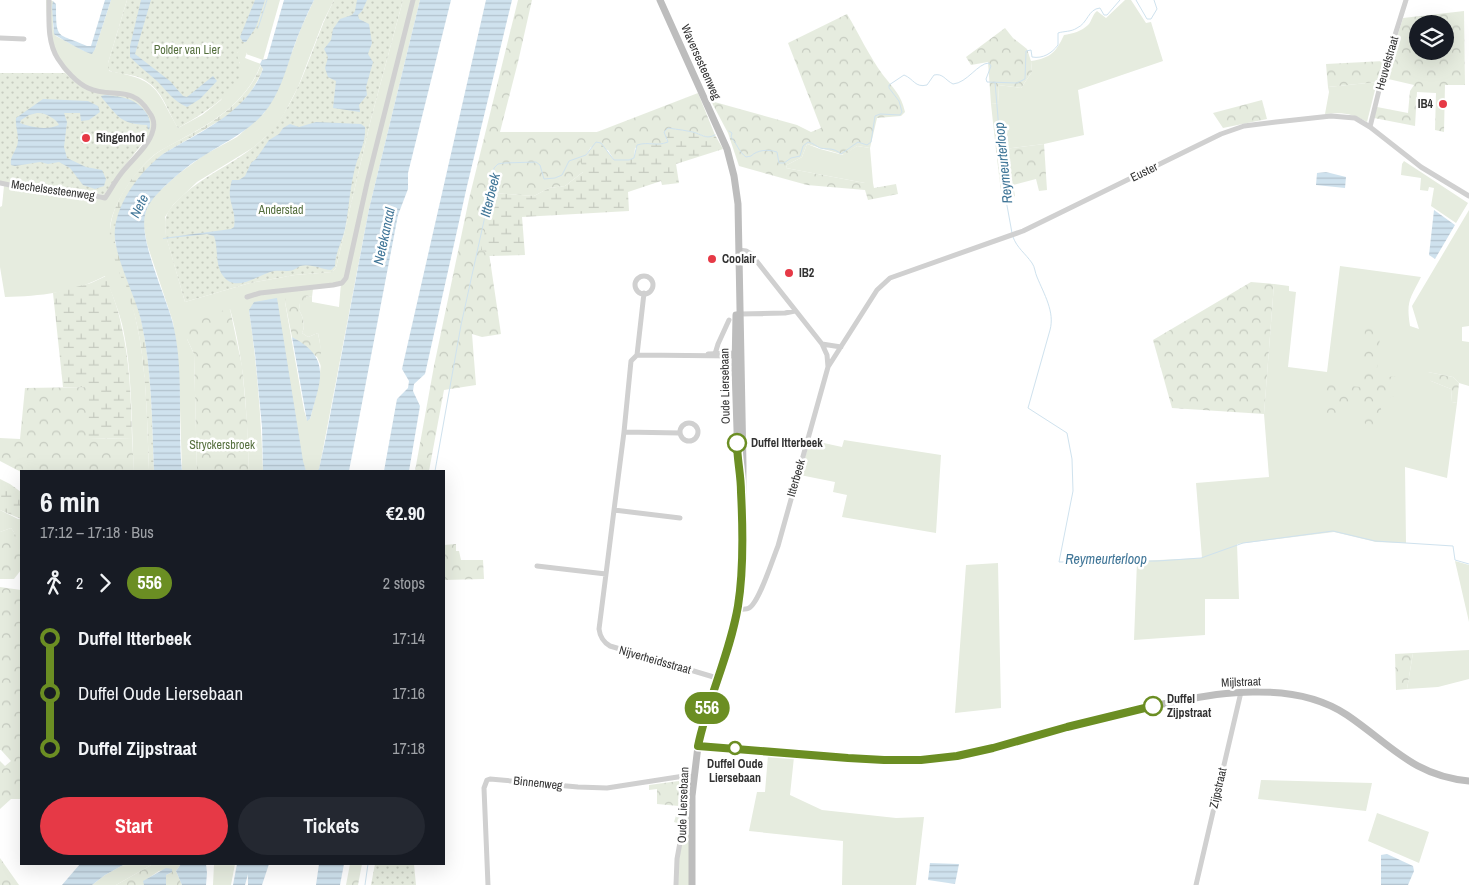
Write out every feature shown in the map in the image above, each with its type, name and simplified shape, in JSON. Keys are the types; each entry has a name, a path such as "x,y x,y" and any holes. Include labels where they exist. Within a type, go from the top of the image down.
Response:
{"main road":[{"name":"Waversesteenweg","path":"660,0 721,134"},
{"name":"Oude Liersebaan","path":"692,885 693,777 702,726 732,634 742,571 741,491 737,449 739,250 737,187 732,164 721,134"},
{"name":"Oude Liersebaan","path":"737,354 741,314 739,280"},
{"name":"Mijlstraat","path":"698,746 857,758 921,760 957,756 993,748 1067,727 1198,697 1242,692 1294,693 1316,700 1347,715 1413,764 1440,776 1469,781"}],"street":[{"name":"Mechelsesteenweg","path":"0,183 29,190 86,194 105,198 120,174 147,143 153,130 154,122 147,108 137,98 126,94 89,88 67,71 58,59 51,41 49,0"},
{"path":"247,298 260,293 333,285 342,283 346,278 413,0"},
{"name":"Heuvelstraat","path":"1370,127 1384,70 1406,0"},
{"path":"0,38 24,39"},
{"name":"Euster","path":"828,367 877,290 890,278 1023,231 1233,129 1331,116 1355,118 1370,127 1422,167 1469,196"},
{"path":"739,250 751,254 822,344 828,367"},
{"name":"Nijverheidsstraat","path":"644,293 637,355 632,361 600,635 606,644 610,646 717,678"},
{"path":"741,314 785,313 795,310"},
{"path":"715,354 729,320"},
{"path":"822,344 841,347"},
{"path":"637,355 737,354"},
{"name":"Itterbeek","path":"737,609 747,609 753,605 768,574 778,546 828,367"},
{"path":"624,432 680,433"},
{"path":"614,510 680,518"},
{"path":"537,566 606,574"},
{"name":"Zijpstraat","path":"1196,885 1242,692"},
{"name":"Binnenweg","path":"488,885 484,788 487,780 607,788 684,776 693,777"},
{"name":"Oude Liersebaan","path":"676,885 677,859 683,826"}],"green space":[{"path":"46,0 53,1 53,28 56,36 84,51 95,49 111,0 127,0 108,63 109,71 125,74 147,82 165,103 178,128 202,115 221,100 240,63 237,59 237,53 254,35 267,0 280,0 263,60 246,54 245,58 261,64 247,89 228,110 217,118 154,155 132,179 120,199 111,220 111,238 134,311 140,339 146,395 149,470 134,470 130,379 126,342 120,318 105,276 68,290 31,296 5,297 0,267 0,207 2,206 4,186 92,197 102,200 119,173 145,142 65,73 55,56 48,29"},
{"name":"Polder van Lier","path":"127,0 267,0 258,28 250,43 237,53 241,71 233,88 216,104 178,128 153,86 138,77 108,70 108,63"},
{"path":"314,0 334,0 323,22 298,87 273,130 254,147 197,182 173,205 165,217 166,236 185,302 250,283 295,275 332,272 336,268 371,119 403,0 420,0 369,209 319,470 305,469 249,310 258,391 263,470 249,470 242,369 230,309 187,339 194,354 197,470 182,470 179,377 173,322 147,244 144,216 148,205 155,195 177,175 204,155 237,137 264,113 280,84 301,28","holes":["341,283 339,307 312,302 312,297 306,296 307,303 300,302 299,310 304,324 302,333 308,337 318,333 321,355 318,387 310,419 307,420 285,302 314,288"]},
{"name":"Anderstad","path":"334,0 403,0 371,119 336,268 332,272 295,275 250,283 185,302 167,240 162,240 162,237 166,236 165,221 167,214 170,208 182,196 209,176 246,153 270,132 283,115 293,97"},
{"path":"518,0 532,0 500,132 597,132 698,93 715,135 708,137 675,129 666,139 668,142 659,145 648,143 635,148 634,158 629,160 614,160 608,150 591,147 586,155 583,172 565,186 549,188 534,196 493,193 489,253 501,334 482,337 472,334 476,385 444,390 429,470 415,470 434,366 469,199"},
{"path":"1125,0 1131,0 1146,23 1151,22 1163,61 1078,90 1084,135 1044,144 996,150 991,104 999,103 998,85 1021,88 1032,72 1031,61 1052,53 1064,35 1077,32 1086,27 1097,11 1106,18"},
{"path":"1464,11 1465,85 1445,85 1444,132 1435,130 1436,93 1417,92 1415,126 1374,118 1377,107 1408,113 1410,91 1414,85 1384,78 1403,18 1409,17 1409,60 1454,60 1454,15 1429,15"},
{"path":"847,14 873,60 899,96 905,112 901,116 877,118 870,148 857,146 844,155 807,144 802,157 787,165 786,168 873,183 874,188 896,184 898,194 868,200 865,190 807,185 739,166 728,133 711,101 797,125 811,132 821,128 788,43"},
{"path":"1005,28 1013,38 1027,49 1032,72 1021,88 998,85 999,103 991,104 988,62 971,65 966,57"},
{"path":"1384,61 1377,82 1328,87 1326,64"},
{"path":"261,65 263,67 262,72 251,92 237,108 224,118 163,154 115,242 136,299 145,338 151,395 154,470 149,470 146,396 140,339 133,310 112,251 110,230 112,220 119,199 125,189 153,156 205,126 228,110 238,101 255,78"},
{"name":"Ringenhof","path":"0,73 65,73 80,85 133,99 141,105 150,119 151,129 149,135 104,195 28,187 0,181"},
{"path":"1377,82 1367,122 1347,114 1325,114 1329,92 1328,87"},
{"path":"1262,100 1267,119 1223,128 1213,113"},
{"path":"668,128 694,132 706,137 715,135 723,149 676,164 679,183 662,185 661,181 628,192 629,211 522,217 525,255 489,256 489,253 481,250 493,193 534,196 549,188 565,186 583,172 580,157 586,155 596,142 601,143 614,160 629,160 634,158 637,145 668,142 664,132"},
{"path":"807,144 843,155 857,146 870,148 873,183 786,168 787,165 802,157"},
{"path":"1044,144 1047,190 1039,191 1036,179 1013,185 1015,196 1002,200 996,150"},
{"path":"1404,161 1468,203 1456,223 1431,206 1434,188 1429,187 1428,191 1420,190 1421,178 1401,175"},
{"path":"1469,210 1469,326 1462,327 1462,341 1469,342 1469,386 1459,383 1453,377 1428,372 1431,381 1451,389 1452,402 1457,403 1447,478 1405,467 1406,543 1376,542 1334,532 1237,544 1239,599 1205,599 1205,635 1134,640 1137,561 1202,558 1196,483 1269,477 1264,414 1274,284 1289,286 1289,291 1296,292 1288,367 1327,372 1340,266 1421,277 1412,296 1408,311 1410,326 1419,329 1412,306"},
{"path":"106,276 124,338 128,366 132,438 88,439 89,387 63,387 53,293 91,283"},
{"path":"1251,282 1274,284 1264,414 1172,408 1153,340"},
{"path":"313,289 312,297 306,296 308,303 300,303 299,310 304,321 302,333 308,337 318,333 321,349 321,366 317,357 292,337 285,302 287,292"},
{"name":"Stryckersbroek","path":"230,309 242,366 249,470 197,470 194,354 187,339 188,319"},
{"path":"1365,326 1381,326 1376,379 1395,376 1400,394 1380,401 1383,424 1373,427 1365,424 1361,405 1348,403 1336,423 1327,425 1326,384 1362,387"},
{"path":"1428,372 1453,377 1459,383 1457,403 1452,402 1451,389 1431,381 1427,377"},
{"path":"89,387 89,439 132,438 134,470 20,471 0,461 0,438 20,439 25,388"},
{"path":"810,440 842,447 844,440 941,455 936,533 842,517 847,495 833,492 835,482 800,475"},
{"path":"0,479 20,491 20,519 0,510"},
{"path":"0,510 20,519 20,552 11,528 0,532"},
{"path":"11,528 18,542 20,571 14,579 0,579 0,532"},
{"path":"456,544 456,551 459,551 461,560 483,560 484,579 445,580 445,545"},
{"path":"1455,561 1469,565 1469,622"},
{"path":"998,563 1001,708 955,713 966,565"},
{"path":"0,587 20,590 20,799 11,799 0,809 0,761 5,766 11,761 0,750"},
{"path":"1469,650 1469,679 1438,687 1407,689 1413,653"},
{"path":"1413,653 1407,689 1396,690 1395,654"},
{"path":"768,755 794,757 790,795 822,810 896,818 924,817 916,885 842,885 843,841 749,831 757,792 765,792"},
{"path":"686,780 688,783 680,824 674,822 679,806 657,804 657,789 649,790 649,785"},
{"path":"1261,780 1372,783 1366,811 1258,799"},
{"path":"688,783 690,785 690,885 678,885 679,859 687,813"},
{"path":"1377,813 1429,832 1419,863 1368,841"},
{"path":"0,858 19,885 0,885"},
{"path":"123,865 151,865 116,885 92,885"},
{"path":"151,865 180,865 176,871 182,885 166,885 166,875 172,872 171,869 159,871 144,881 144,885 116,885"},
{"path":"214,865 235,865 231,885 213,885"},
{"path":"350,865 362,865 358,885 346,885"},
{"path":"375,865 414,865 416,885 371,885"}],"water":[{"path":"105,0 111,0 92,54 73,46 54,34 53,1 56,4 57,25 60,34 91,46"},
{"path":"141,0 151,0 135,54 170,81 183,96 187,97 213,76 217,81 200,99 187,107 174,99 130,57 130,46"},
{"path":"255,0 265,0 256,27 246,42 243,42 240,37"},
{"name":"Nete","path":"284,0 314,0 305,18 281,83 269,107 243,131 175,177 153,198 145,215 144,225 149,252 172,320 180,376 182,470 154,470 151,395 145,339 138,310 117,250 115,229 117,218 132,187 147,169 163,154 207,129 246,98 256,84 263,69 260,64 262,60 267,59"},
{"path":"357,0 367,0 358,15 359,19 369,24 372,43 368,54 373,62 366,87 367,95 359,105 360,112 333,108 336,81 328,77 325,68 328,57 324,49 331,40 333,29 340,19 352,15 355,11"},
{"name":"Netekanaal","path":"420,0 451,0 408,173 408,189 398,215 349,470 318,470 326,437 369,209"},
{"path":"486,0 512,0 467,186 425,374 414,384 413,391 420,406 409,470 384,470 397,399 408,388 409,381 402,369"},
{"path":"105,95 134,101 147,114 150,124 149,130 147,125 131,123 120,118 102,98 101,96"},
{"path":"43,99 88,101 98,106 100,112 89,120 81,121 80,113 64,113 67,122 64,147 67,158 86,167 102,170 106,179 104,186 95,189 83,185 70,168 59,162 11,165 18,143 16,118","holes":["40,113 53,118 59,125 50,128 40,128 20,123 21,120 29,115"]},
{"path":"316,122 361,124 365,127 364,142 352,180 345,229 335,266 331,270 304,265 291,271 274,271 242,283 235,283 229,281 221,272 214,236 207,234 163,239 234,227 234,214 230,199 232,180 239,180 245,176 251,163 269,140 279,134 283,128 290,124 299,127"},
{"path":"1326,172 1346,177 1345,188 1316,185 1317,173"},
{"path":"1434,210 1455,225 1435,259 1429,255"},
{"path":"277,298 306,470 263,470 262,427 249,310 254,302"},
{"path":"292,337 305,345 314,354 319,363 320,373 317,394 310,419 307,421"},
{"path":"1387,854 1413,866 1414,871 1408,885 1381,885 1381,855"},
{"path":"930,863 959,864 955,884 928,880"},
{"path":"79,865 123,865 92,885 62,885"},
{"path":"180,865 206,865 206,885 182,885 176,871"},
{"path":"237,865 269,865 262,885 248,885 248,874 245,885 233,885"},
{"path":"319,865 344,865 340,885 316,885"},
{"path":"166,868 172,869 172,872 166,875 166,885 144,885 143,881"}],"waterway":[{"path":"258,28 267,0"},
{"name":"Itterbeek","path":"729,131 732,133 731,137 746,157 759,151 774,151 777,152 779,163 784,163 791,158 800,156 803,146 808,142 820,148 836,150 841,154 858,142 867,145 871,142 875,116 880,114 900,115 902,112 899,101 889,88 889,85 904,75 923,86 927,85 934,75 942,76 953,84 958,83 981,66 989,63 991,66 986,79 987,82 1017,83 1025,79 1026,51 1031,50 1032,57 1047,55 1058,45 1058,33 1081,26 1090,13 1096,9 1100,8 1104,15 1107,15 1120,0"},
{"name":"Itterbeek","path":"1136,0 1147,19 1151,19 1157,9 1154,0"},
{"name":"Reymeurterloop","path":"995,82 1004,189 1012,233"},
{"name":"Itterbeek","path":"435,470 461,325 494,168 498,164 504,163 536,162 540,165 544,179 555,178 562,175 569,161 586,155 596,142 601,143 614,160 629,160 634,158 637,145 668,142 664,132 668,128 694,132 706,137 715,135"},
{"name":"Reymeurterloop","path":"1013,237 1033,265 1048,303 1051,317 1050,330 1028,408 1067,433 1072,459 1073,491 1059,562 1157,561 1201,558 1243,543 1333,531 1375,541 1453,546 1455,560 1469,564"},
{"name":"Itterbeek","path":"365,885 368,865"}],"bus line":[{"name":"556","path":"737,443 742,508 742,571 739,597 732,634 708,705 698,746 848,758 921,760 957,756 993,748 1067,727 1153,706"}],"place":[{"name":"IB4","path":"1443,104"},
{"name":"Ringenhof","path":"86,138"},
{"name":"Coolair","path":"712,259"},
{"name":"IB2","path":"789,273"},
{"name":"Duffel Itterbeek","path":"737,443"},
{"name":"Duffel Zijpstraat","path":"1153,706"},
{"name":"Duffel Oude Liersebaan","path":"735,748"}]}
